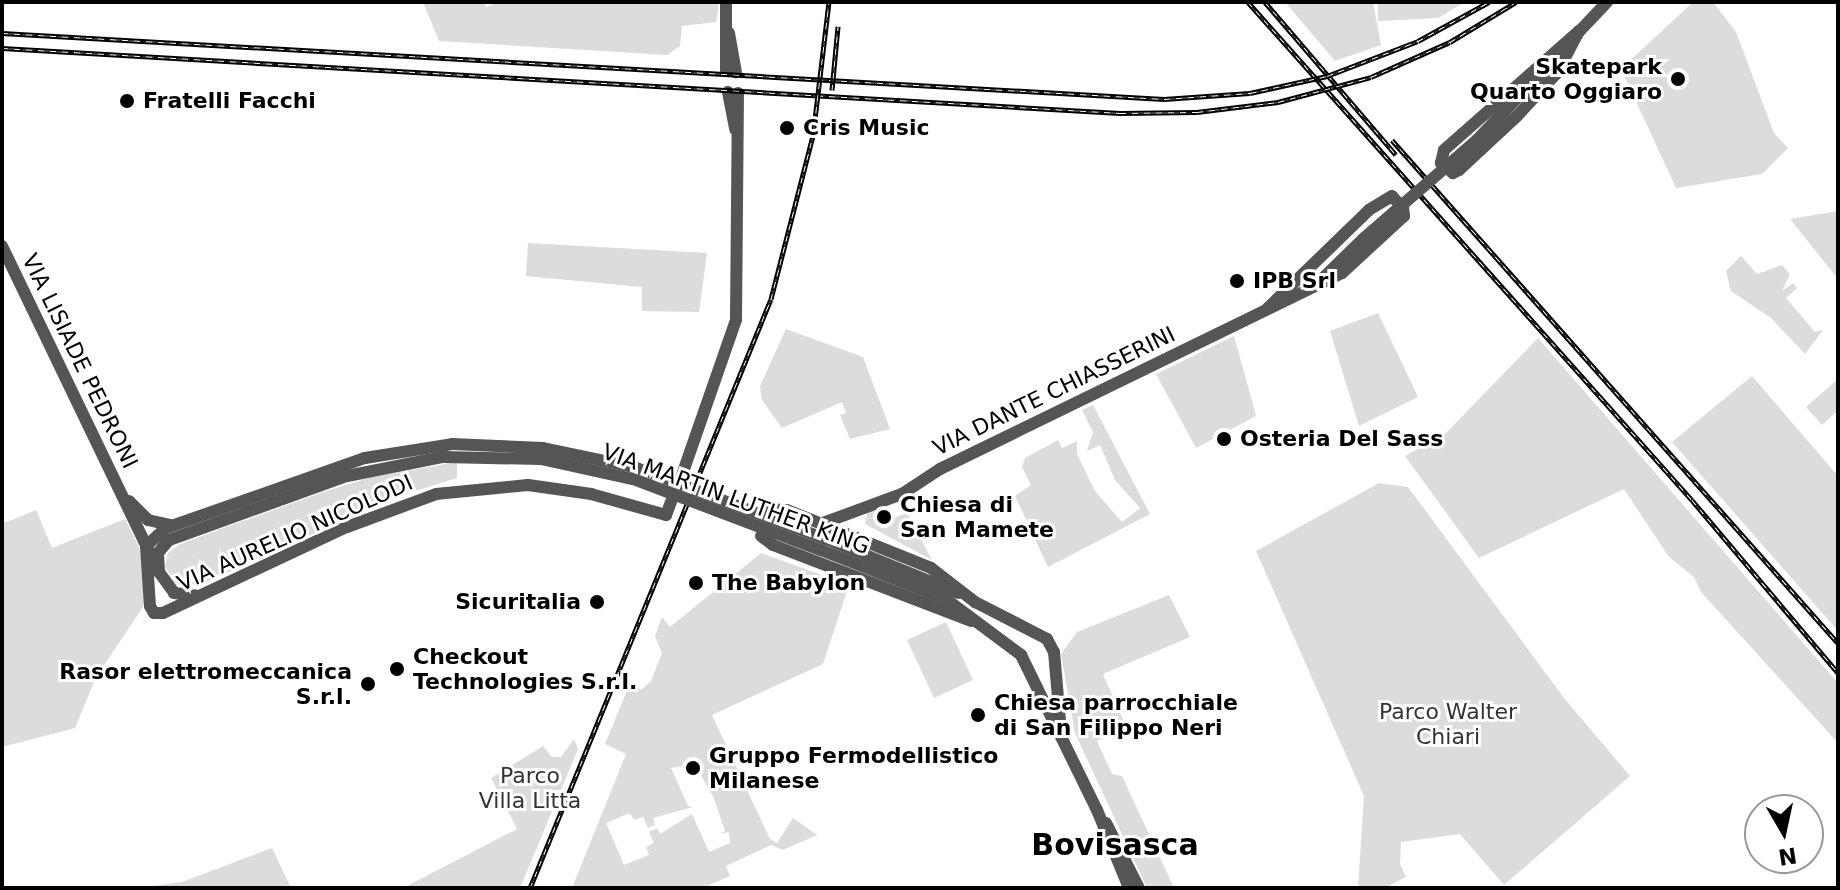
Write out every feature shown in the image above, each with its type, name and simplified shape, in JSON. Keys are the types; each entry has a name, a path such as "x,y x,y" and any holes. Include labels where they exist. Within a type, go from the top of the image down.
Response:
{"street":[{"path":"726,2 731,72"},
{"name":"VIA DANTE CHIASSERINI","path":"823,523 902,494 928,475 1314,288 1363,239 1477,140 1607,2"},
{"path":"1579,31 1557,73 1517,116 1459,170 1453,173 1441,163 1444,150 1579,31"},
{"path":"682,475 724,366 738,309 737,140 733,93"},
{"path":"1305,271 1305,283 1314,288 1349,267 1404,216 1403,208 1392,196 1380,202 1316,262"},
{"name":"VIA DANTE CHIASSERINI","path":"1268,308 1316,262 1363,239"},
{"name":"VIA LISIADE PEDRONI","path":"2,246 79,414 123,493 146,546 151,610 163,613 175,607"},
{"name":"VIA MARTIN LUTHER KING","path":"146,546 159,531 173,525 391,452 466,443 542,454 640,481 824,544 975,602"},
{"name":"VIA MARTIN LUTHER KING","path":"159,572 158,553 169,540 347,476 451,456 542,454"},
{"name":"VIA AURELIO NICOLODI","path":"175,607 385,512 462,488 558,489 648,506 666,515 671,502"},
{"name":"VIA LISIADE PEDRONI","path":"123,493 148,520 173,525"},
{"path":"771,509 784,508 947,576 975,602 1051,643 1061,732 1129,888"},
{"path":"858,510 855,525 862,539"},
{"path":"761,536 769,544 989,628 1024,660 1046,667 1053,656"},
{"name":"VIA MARTIN LUTHER KING","path":"824,544 934,594 989,628"},
{"path":"146,546 174,593 175,607"},
{"path":"174,593 197,596"},
{"path":"1039,636 1026,641 1024,660 1050,723 1061,732"},
{"path":"1097,810 1139,888"}],"green space":[{"path":"423,2 484,2 486,7 499,2 718,2 718,12 716,22 682,26 680,46 667,55 439,41"},
{"path":"1285,2 1373,2 1381,45 1335,61"},
{"path":"1378,2 1465,2 1438,18 1378,21"},
{"path":"1693,2 1713,2 1736,32 1774,133 1788,148 1762,174 1676,188 1621,69"},
{"path":"1838,211 1838,279 1790,219"},
{"path":"528,243 707,253 699,312 642,311 642,287 526,276"},
{"path":"1741,256 1757,274 1782,265 1790,274 1782,291 1793,283 1797,288 1786,298 1815,332 1823,330 1805,354 1771,318 1731,291 1726,271"},
{"path":"1378,313 1418,397 1359,426 1330,331"},
{"path":"786,329 863,357 890,429 850,439 840,415 846,413 842,402 782,428 762,400 760,386"},
{"path":"1234,336 1256,416 1196,448 1156,374"},
{"path":"1538,338 1838,683 1838,743 1701,592 1694,577 1669,557 1624,489 1479,558 1405,456 1446,433"},
{"path":"1752,376 1838,476 1838,631 1672,442"},
{"path":"1838,379 1838,410 1822,425 1806,407"},
{"path":"1093,405 1150,514 1048,567 1015,496 1031,485 1022,467 1025,458 1058,440 1062,448 1077,441 1077,454 1095,491 1122,522 1140,508 1115,480 1100,445 1087,451 1093,432 1082,410"},
{"path":"457,462 457,478 390,499 200,585 175,583 165,567 168,553 180,544 323,492 372,477"},
{"name":"Parco Walter Chiari","path":"1379,483 1408,487 1564,698 1630,776 1504,885 1460,834 1401,842 1400,864 1406,877 1385,888 1358,888 1364,796 1256,551"},
{"path":"883,505 886,508 875,514 877,524 907,513 932,560 865,524 868,512"},
{"path":"36,510 52,548 125,519 140,549 146,590 143,607 96,677 75,728 2,747 2,524"},
{"path":"761,553 849,585 823,664 712,715 770,839 777,843 793,818 817,835 783,850 771,845 726,866 730,876 703,888 572,888 626,754 605,744 631,681 641,690 651,681 662,653 655,636 662,617 670,627","holes":["692,758 701,768 692,774 699,772 713,796 725,831 720,834 729,832 730,843 709,852 692,814 660,834 657,828 649,832 654,843 646,847 649,855 624,865 606,823 630,813 634,820 643,817 648,828 655,825 653,818 693,807 688,806 671,768 685,766"]},
{"path":"1169,595 1190,637 1103,674 1124,722 1103,731 1105,737 1097,741 1112,774 1122,776 1174,888 1147,888 1075,733 1061,654 1077,632"},
{"path":"946,622 973,680 934,698 907,640"},
{"name":"Parco Villa Litta","path":"574,739 578,749 520,888 403,888 517,829 491,778 543,746 552,757 561,757"},
{"path":"272,848 291,888 139,888 182,882"}],"railway":[{"path":"530,888 771,299 813,136 829,2"},
{"path":"1248,2 1692,500 1838,673"},
{"path":"1265,2 1396,155"},
{"path":"2,33 1164,99 1250,93 1327,76 1418,41 1489,2"},
{"path":"2,48 1120,113 1197,112 1278,102 1371,77 1450,42 1516,2"},
{"path":"832,90 838,26"},
{"path":"1392,140 1838,643"}],"place":[{"name":"Skatepark Quarto Oggiaro","path":"1678,79"},
{"name":"Fratelli Facchi","path":"127,101"},
{"name":"Cris Music","path":"787,128"},
{"name":"IPB Srl","path":"1237,281"},
{"name":"Osteria Del Sass","path":"1224,439"},
{"name":"Chiesa di San Mamete","path":"884,517"},
{"name":"The Babylon","path":"696,583"},
{"name":"Sicuritalia","path":"597,602"},
{"name":"Checkout Technologies S.r.l.","path":"397,669"},
{"name":"Rasor elettromeccanica S.r.l.","path":"368,684"},
{"name":"Chiesa parrocchiale di San Filippo Neri","path":"978,715"},
{"name":"Gruppo Fermodellistico Milanese","path":"693,768"}],"district":[{"name":"Bovisasca","path":"1115,845"}]}
